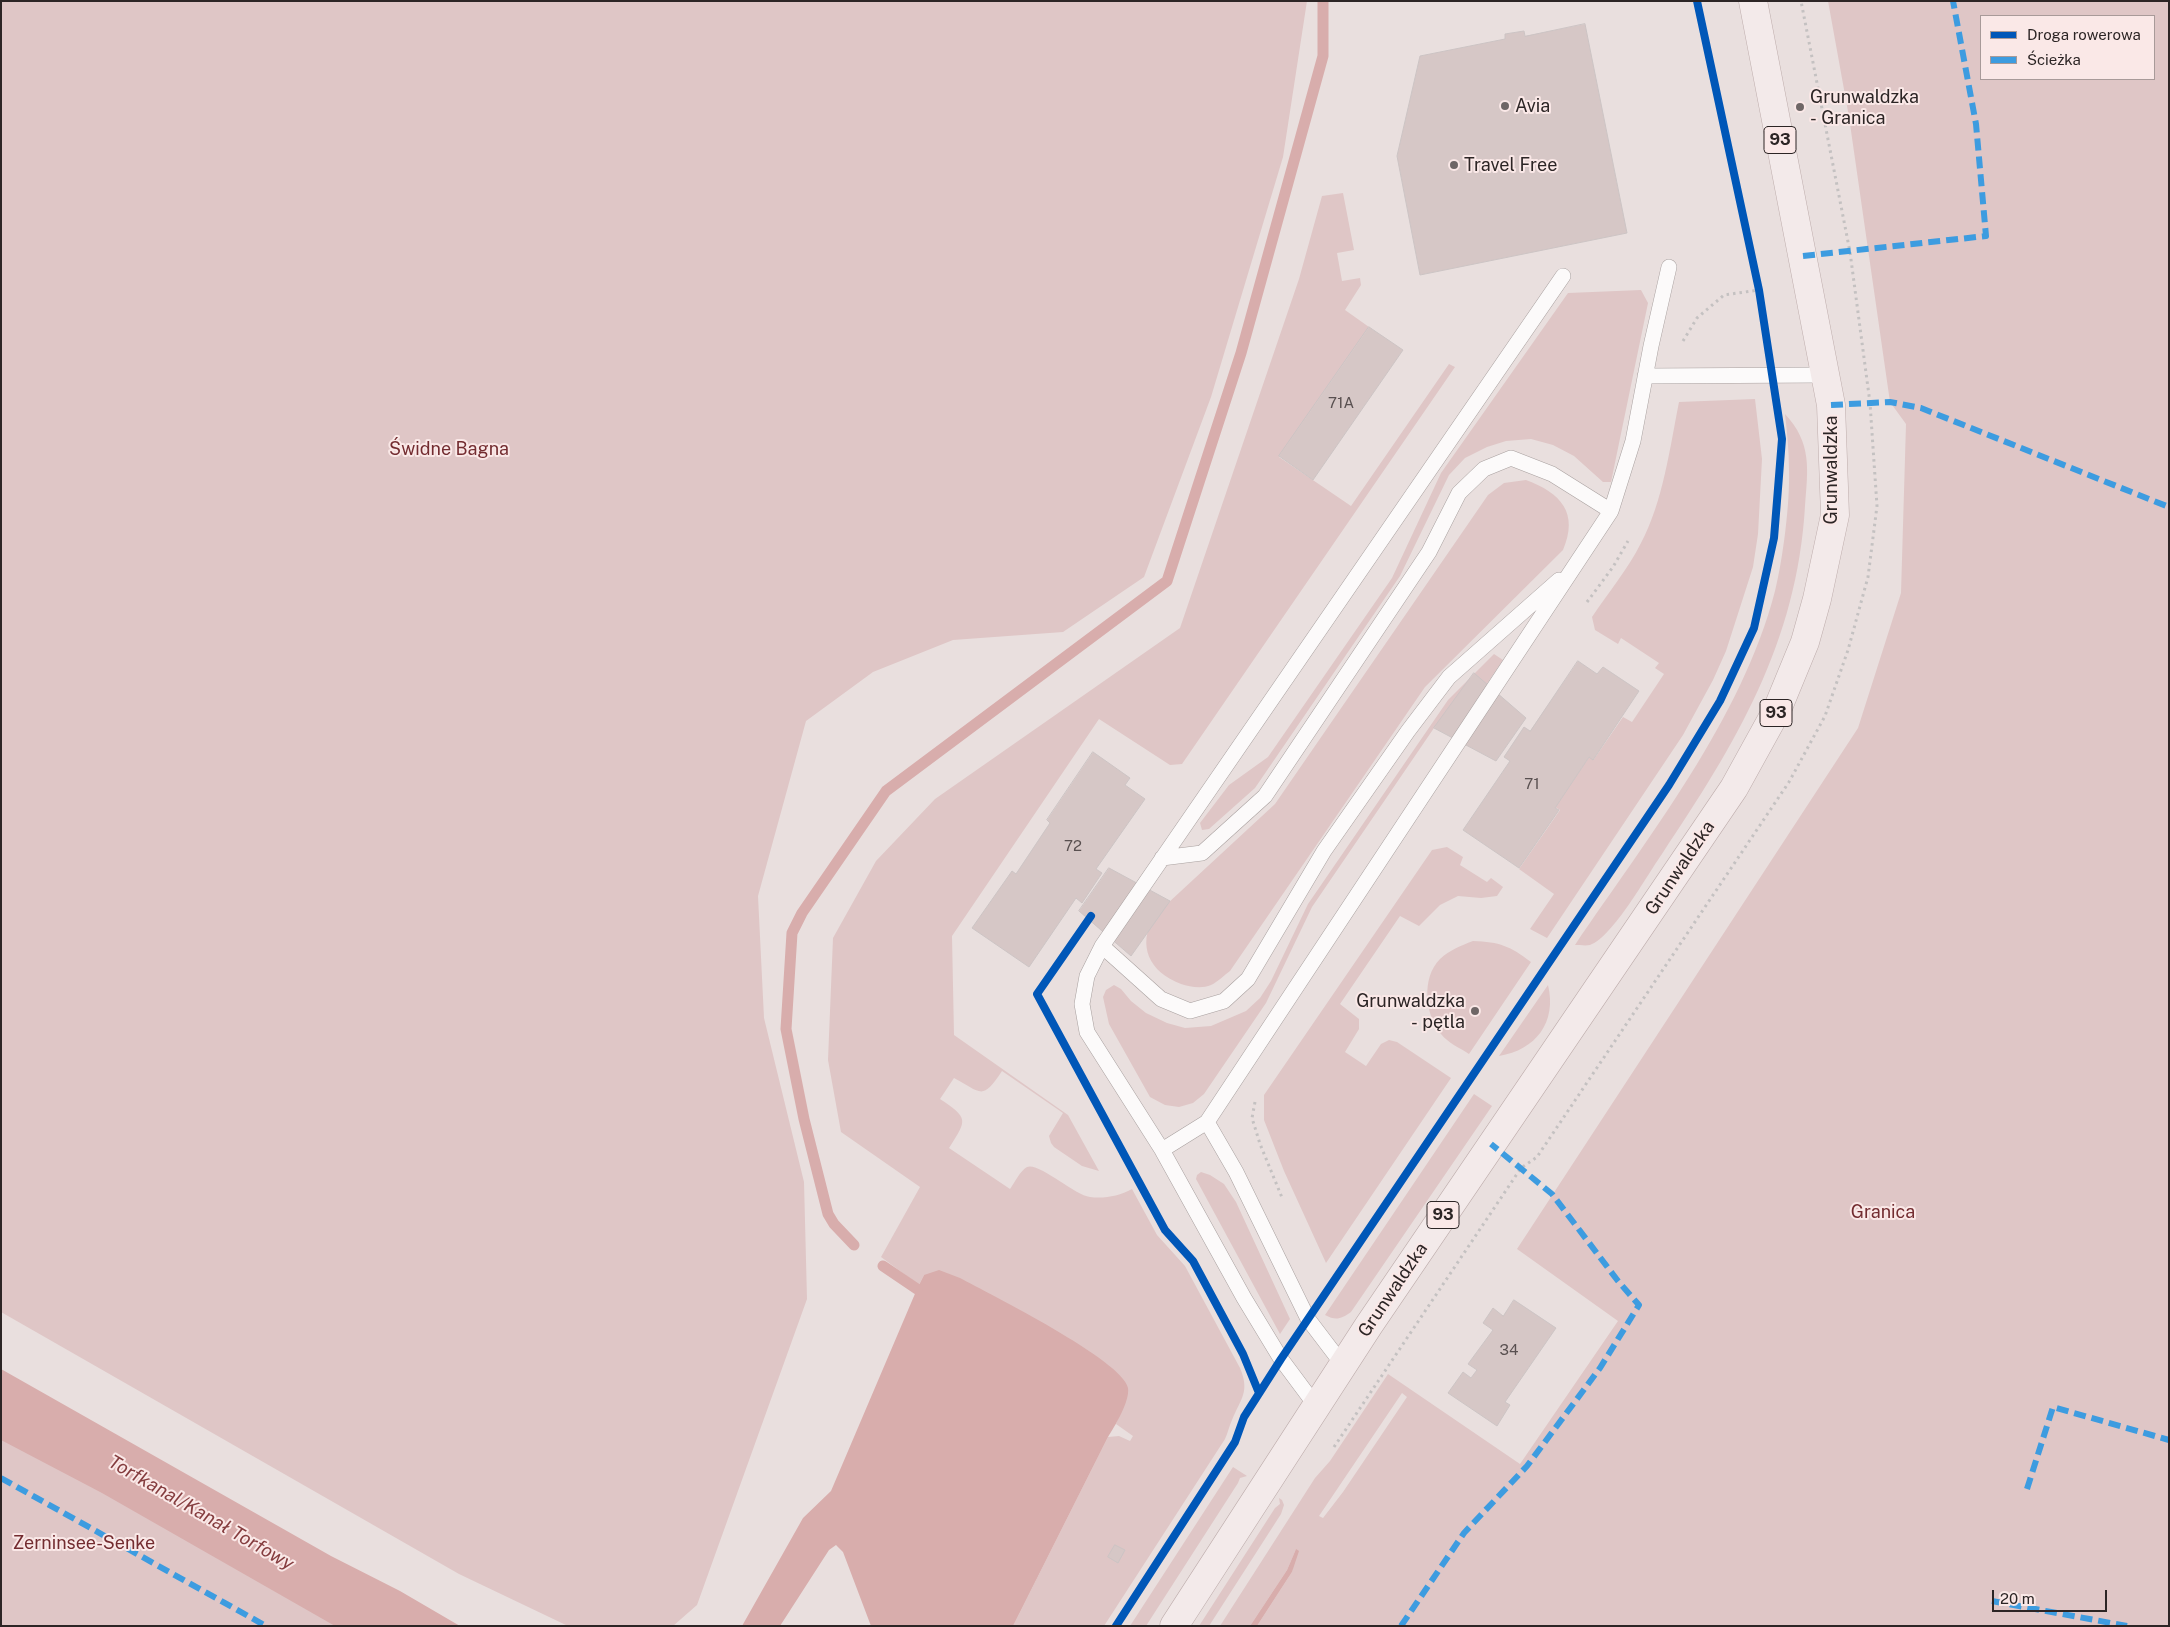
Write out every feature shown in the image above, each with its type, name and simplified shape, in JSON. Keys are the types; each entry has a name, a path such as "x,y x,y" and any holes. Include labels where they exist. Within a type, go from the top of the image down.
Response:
{"main road":[{"name":"Grunwaldzka","path":"1174,1626 1343,1365 1734,788 1777,710 1805,642 1817,599 1834,515 1831,405 1753,1"}],"lane":[{"path":"1162,1150 1207,1122 1611,511 1633,441 1669,267"},
{"path":"1316,1406 1281,1359 1162,1150 1087,1032 1082,1004 1087,976 1102,946 1563,276"},
{"path":"1645,376 1826,375"},
{"path":"1162,858 1202,853 1264,796 1429,552 1459,493 1484,469 1510,458 1552,474 1611,511"},
{"path":"1102,946 1161,1000 1190,1010 1224,1001 1248,979 1324,851 1408,730 1449,677 1576,566"},
{"path":"1207,1122 1236,1172 1308,1319 1343,1365"}],"path":[{"path":"1672,376 1681,344 1697,318 1724,295 1759,290"},
{"path":"1584,607 1613,567 1630,538"},
{"path":"1255,1101 1252,1118 1260,1144 1286,1206"}],"green space":[{"name":"Świdne Bagna","path":"1,1 1307,1 1283,157 1211,397 1144,577 1063,632 953,640 873,672 806,721 758,896 764,1018 804,1182 807,1299 697,1605 673,1626 568,1626 459,1574 1,1312"},
{"name":"Granica","path":"1828,1 2169,1 2169,1626 1257,1626 1292,1572 1296,1549 1287,1570 1250,1626 1220,1626 1315,1478 1330,1461 1388,1374 1520,1464 1618,1321 1517,1249 1858,728 1901,593 1906,424 1890,402 1849,117","holes":["1402,1393 1407,1397 1343,1492 1323,1518 1319,1516"]},
{"path":"1343,193 1354,250 1337,253 1342,281 1360,278 1361,285 1345,310 1369,327 1279,457 1351,506 1449,364 1455,367 1182,764 1170,765 1099,719 952,936 954,1035 1068,1115 1099,1171 1082,1166 1054,1147 1049,1136 1063,1113 1002,1071 990,1087 981,1091 954,1078 940,1099 956,1111 962,1120 960,1131 949,1148 1010,1189 1022,1171 1027,1167 1032,1167 1040,1169 1075,1191 1090,1197 1101,1198 1132,1189 1157,1235 1185,1266 1240,1368 1244,1383 1243,1395 1225,1439 1104,1626 1013,1626 1108,1437 1119,1436 1130,1441 1133,1436 1116,1424 1127,1395 924,1275 919,1285 881,1257 920,1187 841,1132 828,1060 833,938 876,861 935,799 1180,628 1299,279 1322,196"},
{"path":"1641,290 1648,303 1611,482 1603,482 1574,456 1553,445 1531,439 1506,441 1487,447 1465,458 1449,475 1400,576 1255,788 1209,829 1202,830 1200,823 1229,785 1268,757 1392,578 1441,473 1568,293"},
{"path":"1755,399 1762,459 1758,534 1753,567 1726,651 1713,680 1683,735 1547,938 1530,929 1554,894 1519,869 1560,810 1555,807 1589,757 1594,759 1623,717 1632,722 1664,674 1655,668 1659,663 1621,638 1618,644 1595,630 1592,617 1630,562 1649,527 1665,474 1679,402"},
{"path":"1785,414 1800,435 1804,446 1807,480 1800,556 1790,603 1776,647 1738,731 1689,813 1629,904 1599,940 1590,945 1575,945 1690,776 1740,685 1760,639 1775,591 1785,531 1789,470"},
{"path":"1526,480 1549,491 1564,506 1568,515 1569,525 1563,550 1425,687 1230,971 1214,984 1200,987 1181,984 1161,973 1149,957 1147,948 1149,927 1154,916 1275,804 1488,495 1504,483"},
{"path":"1494,654 1503,660 1484,688 1434,728 1312,907 1266,1003 1204,1094 1193,1103 1179,1107 1165,1105 1150,1097 1109,1024 1103,997 1106,990 1114,985 1121,989 1131,1001 1146,1013 1167,1023 1185,1028 1211,1026 1246,1011 1260,998 1271,981 1308,904 1448,700"},
{"path":"1447,847 1463,857 1460,865 1487,882 1491,878 1503,887 1497,896 1481,898 1458,896 1440,905 1419,926 1400,916 1340,1004 1359,1019 1359,1029 1345,1052 1366,1066 1381,1044 1389,1040 1397,1042 1451,1078 1326,1263 1284,1171 1264,1120 1264,1095 1432,850"},
{"path":"1473,941 1490,942 1504,946 1531,962 1469,1054 1451,1043 1441,1034 1431,1017 1427,996 1430,976 1440,959 1455,948"},
{"path":"1548,985 1549,1011 1541,1032 1524,1048 1499,1056"},
{"path":"1474,1094 1492,1106 1351,1312 1338,1318 1325,1315"},
{"path":"1201,1172 1210,1175 1224,1184 1236,1202 1290,1319 1280,1334 1196,1179 1197,1175"},
{"name":"Zerninsee-Senke","path":"1,1399 389,1626 1,1626"},
{"path":"1233,1467 1247,1476 1240,1478 1146,1626 1130,1626"},
{"path":"1279,1498 1284,1505 1281,1514 1209,1626 1199,1626 1275,1508 1280,1504"}],"water":[{"path":"939,1270 960,1278 1053,1328 1104,1362 1121,1376 1128,1388 1127,1400 1121,1413 1013,1626 871,1626 843,1552 836,1545 829,1550 780,1626 742,1626 803,1518 831,1491 917,1289 924,1275"},
{"name":"Torfkanal/Kanał Torfowy","path":"1,1369 331,1556 400,1591 460,1626 335,1626 102,1493 1,1440"},
{"path":"1296,1549 1299,1551 1292,1572 1257,1626 1250,1626 1287,1570"}],"building":[{"name":"Avia","path":"1585,24 1627,233 1420,275 1397,156 1420,56 1505,39 1505,34 1524,31 1525,36"},
{"path":"1369,327 1403,350 1313,480 1279,456"},
{"path":"1578,661 1597,674 1603,667 1639,691 1593,760 1589,757 1555,808 1559,810 1519,868 1463,830 1510,761 1504,757 1524,727 1530,731"},
{"path":"1474,673 1526,718 1496,761 1434,728"},
{"path":"1093,752 1130,778 1125,785 1145,799 1096,869 1102,873 1082,903 1076,898 1029,967 972,928 1012,871 1016,874 1050,823 1047,820"},
{"path":"1109,868 1170,901 1131,956 1079,911"},
{"path":"1514,1300 1556,1328 1505,1402 1510,1405 1497,1426 1448,1393 1463,1372 1471,1378 1477,1370 1468,1364 1493,1330 1483,1323 1493,1308 1503,1316"},
{"path":"1115,1545 1125,1550 1118,1563 1108,1557"}],"waterway":[{"path":"854,1245 834,1224 828,1214 804,1119 786,1029 792,933 802,913 886,791 1167,581 1241,353 1323,56 1323,1"},
{"path":"883,1266 917,1289"}],"marked path":[{"path":"1803,256 1986,236 1976,124 1953,1"},
{"path":"1831,405 1890,402 1921,408 2169,507"},
{"path":"1401,1626 1464,1533 1527,1466 1600,1368 1639,1305 1618,1281 1552,1194 1491,1144"},
{"path":"2027,1489 2053,1407 2169,1440"},
{"path":"1,1478 266,1626"},
{"path":"1992,1601 2127,1626"}],"cycle path":[{"path":"1116,1626 1235,1442 1244,1417 1281,1359 1669,785 1720,701 1754,628 1774,538 1782,439 1759,290 1697,1"},
{"path":"1091,916 1037,994 1165,1230 1193,1261 1243,1354 1259,1393"}],"place":[{"name":"Avia","path":"1505,106"},
{"name":"Grunwaldzka - Granica","path":"1800,107"},
{"name":"Travel Free","path":"1454,165"},
{"name":"Grunwaldzka - pętla","path":"1475,1011"}]}
